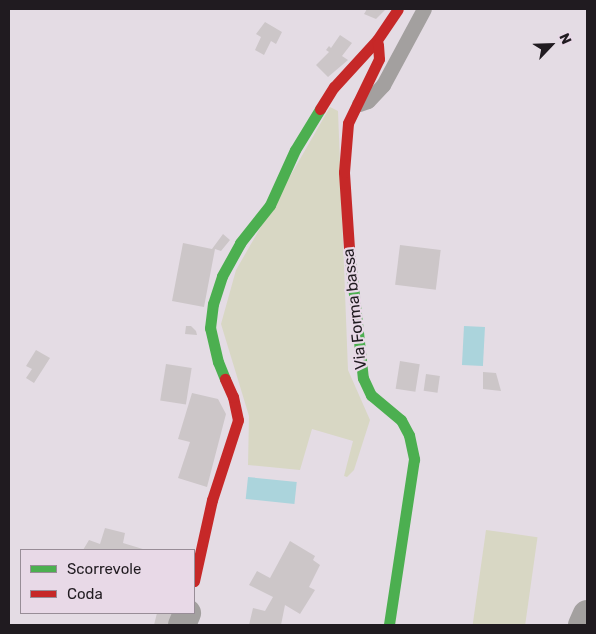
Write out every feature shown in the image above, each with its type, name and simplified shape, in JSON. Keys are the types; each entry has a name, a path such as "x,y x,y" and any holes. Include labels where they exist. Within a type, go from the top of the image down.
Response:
{"street":[{"path":"195,577 217,484 238,420 233,397 218,362 210,328 213,304 222,276 240,243 270,205 295,150 334,87 377,40 398,9"},
{"name":"Via Forma bassa","path":"377,40 379,59 348,123 344,197 363,378 372,395 401,420 410,435 414,459 389,625"},
{"path":"582,625 587,614"}],"lane":[{"path":"356,105 368,101 383,85 424,9"}],"green space":[{"path":"330,107 338,111 348,370 370,420 354,470 347,477 344,476 353,441 312,429 300,470 248,465 249,416 221,324 236,270"},
{"path":"486,530 537,537 525,625 473,625"}],"water":[{"path":"464,326 485,327 483,366 462,365"},
{"path":"248,477 297,482 294,504 246,499"}],"building":[{"path":"367,9 386,9 376,19 364,14"},
{"path":"265,22 282,32 276,44 271,41 264,55 255,50 261,37 256,34"},
{"path":"340,35 352,43 342,56 348,60 328,77 316,65 329,52 326,50 329,46 331,48"},
{"path":"223,234 230,240 221,251 215,249 204,307 172,301 183,243 212,249"},
{"path":"400,245 441,250 436,290 395,285"},
{"path":"186,326 191,326 197,335 185,334"},
{"path":"36,350 50,358 34,383 26,378 32,369 26,366"},
{"path":"400,361 420,364 415,392 396,389"},
{"path":"166,364 192,368 186,405 160,401"},
{"path":"483,372 496,373 501,391 483,389"},
{"path":"426,374 440,376 437,393 424,391"},
{"path":"192,393 218,399 226,414 207,487 178,478 190,442 178,439"},
{"path":"105,528 125,533 123,543 143,549 84,549 89,540 100,544"},
{"path":"290,541 315,556 313,560 320,565 309,587 315,590 300,614 285,605 281,625 249,625 253,608 265,611 273,597 249,585 257,571 270,578"},
{"path":"157,614 180,614 175,625 154,625"}],"traffic: fast":[{"path":"225,379 218,362 210,328 213,304 222,276 240,243 270,205 295,150 320,109"},
{"path":"349,248 363,378 371,395 401,420 409,435 414,459 389,625"}],"traffic: jam":[{"path":"320,109 334,87 377,40 398,9"},
{"path":"349,248 344,172 348,123 379,59 378,44"},
{"path":"195,576 212,500 238,420 233,397 225,379"}]}
